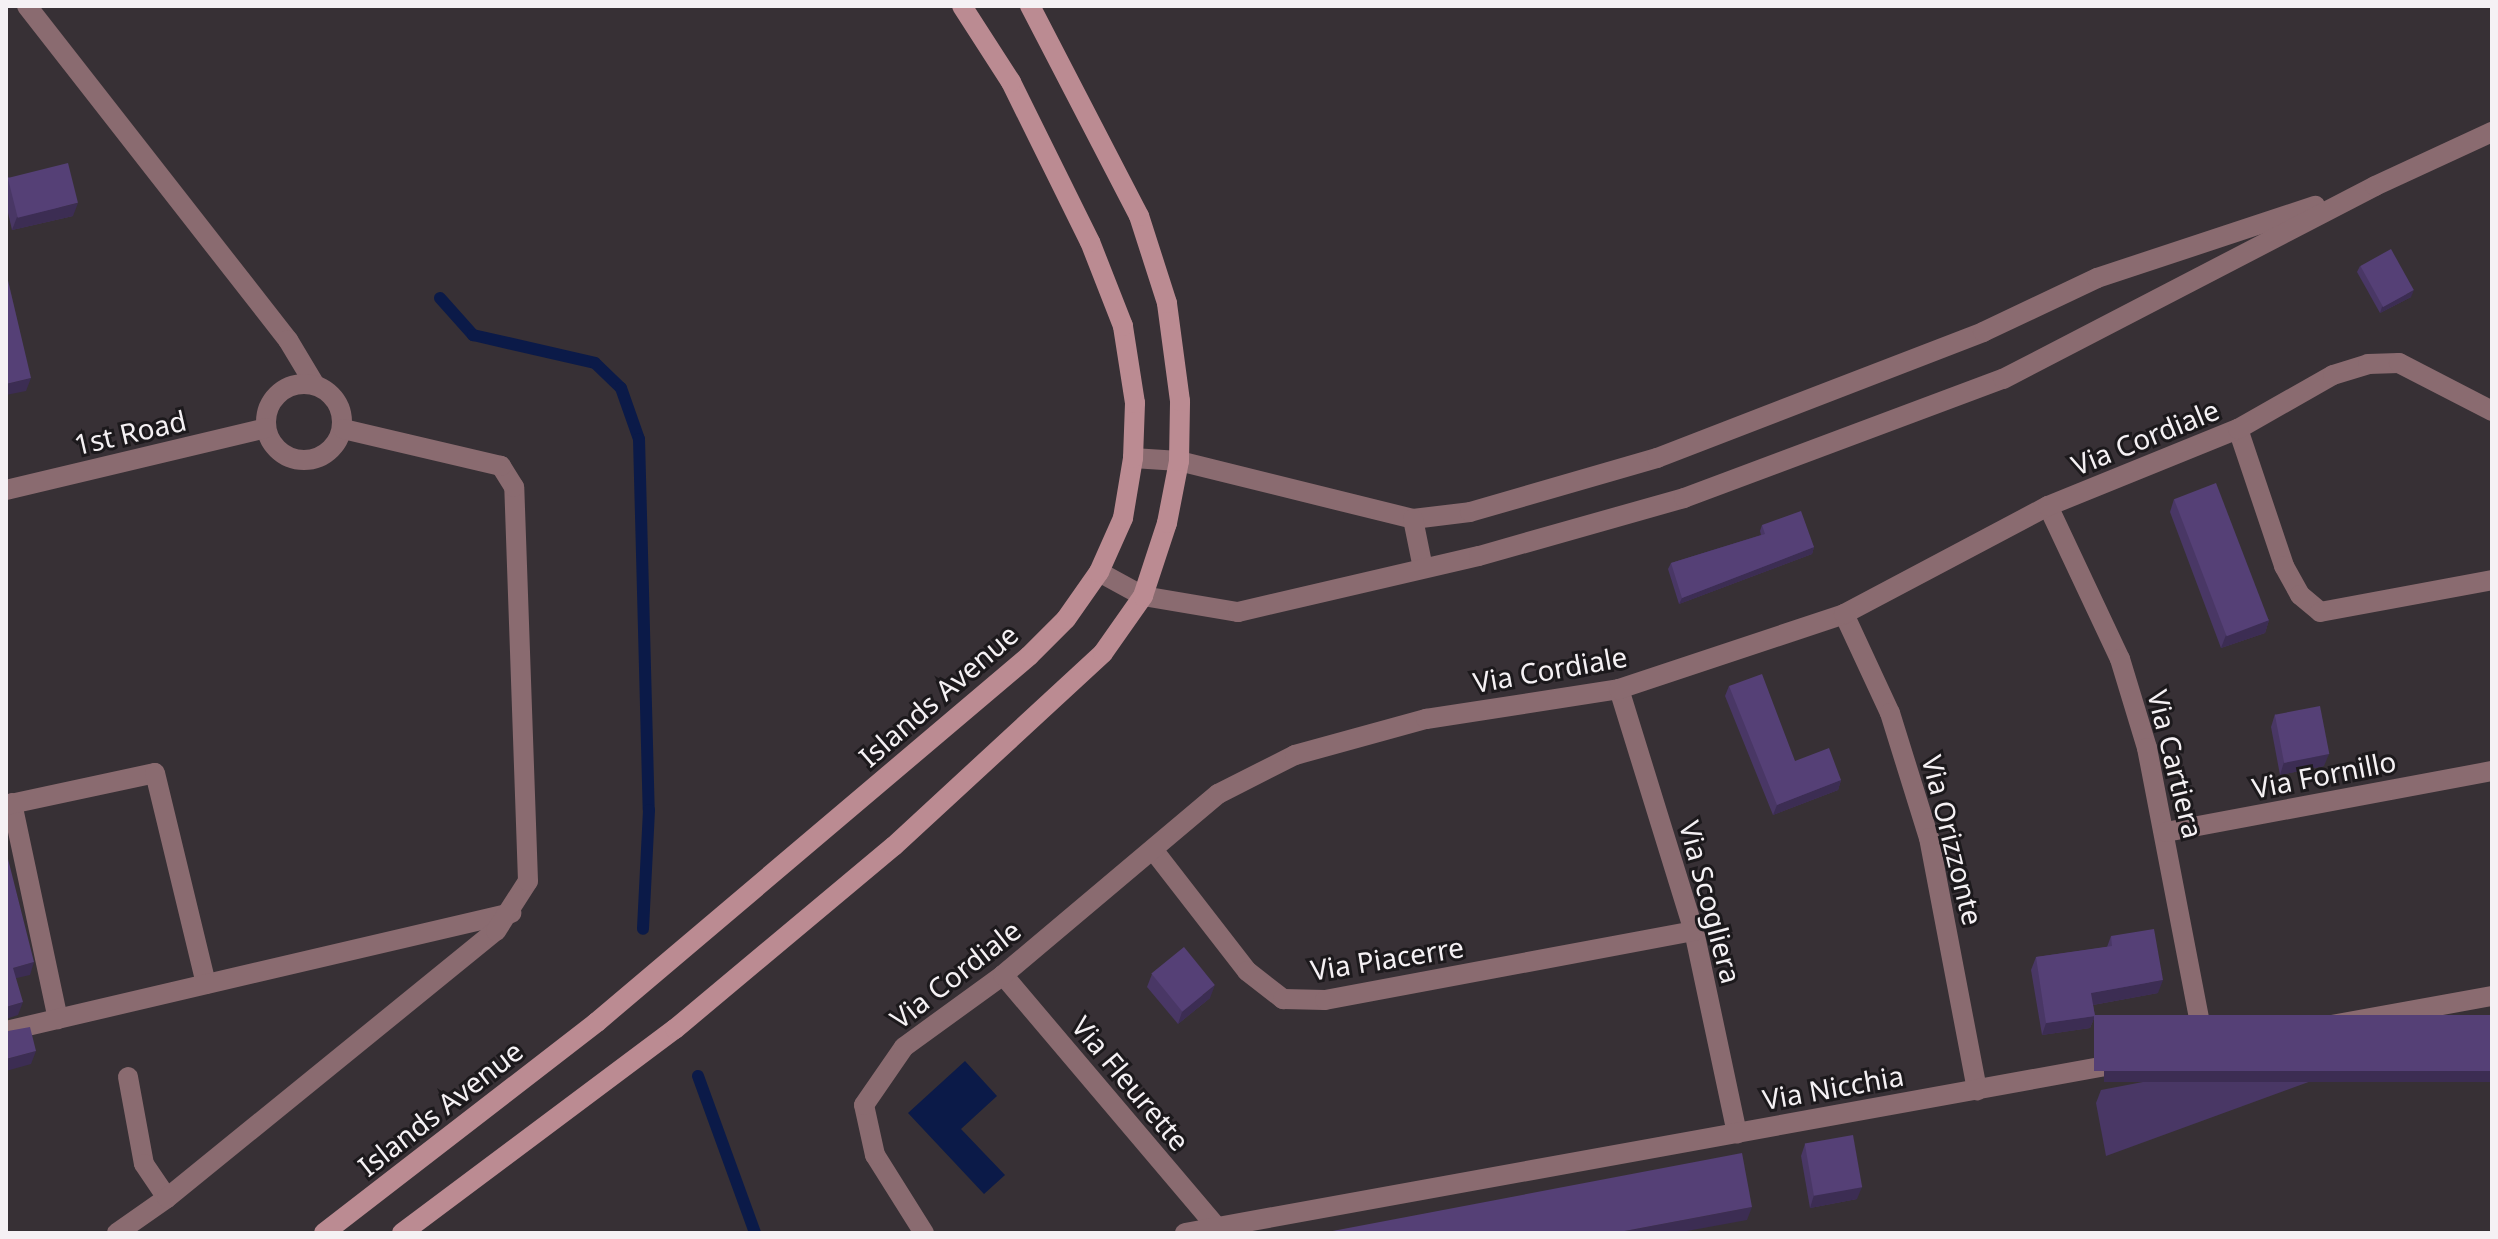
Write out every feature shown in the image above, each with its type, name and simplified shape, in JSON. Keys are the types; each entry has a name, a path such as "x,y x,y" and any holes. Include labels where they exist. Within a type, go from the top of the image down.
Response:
{"street":[{"path":"27,6 288,340 315,385"},
{"name":"Islands Avenue","path":"324,1233 597,1022 1029,656 1066,619 1099,572 1123,518 1133,458 1135,403 1123,326 1090,242 1011,82 962,6"},
{"path":"402,1233 675,1029 894,846 1103,653 1143,596 1167,523 1179,461 1180,401 1167,303 1132,202 1030,6"},
{"path":"1099,572 1143,596 1238,612 1423,568 1684,498 2003,379 2375,186 2487,135"},
{"path":"1133,458 1179,461 1413,519 1470,512 1657,458 1983,332 2097,278 2375,186"},
{"name":"Via Cordiale","path":"924,1233 875,1155 864,1105 904,1047 1003,975 1218,794 1295,755 1426,719 1619,689 1844,614 2048,506 2238,429 2333,375 2368,364 2399,363 2492,411"},
{"path":"296,384 315,385 332,394 341,410 343,429 326,454 296,460 282,453 266,428 268,409 279,393 296,384"},
{"name":"1st Road","path":"6,490 266,428"},
{"path":"117,1233 167,1198 496,931 511,913 528,881 514,487 501,466 343,429"},
{"path":"2238,429 2284,566 2300,595 2320,612 2492,580"},
{"name":"Via Cartiera","path":"2048,506 2120,659 2166,832 2205,1048"},
{"path":"1413,519 1423,568"},
{"name":"Via Orizzonte","path":"1844,614 1890,713 1929,838 1977,1090"},
{"name":"Via Scogliera","path":"1619,689 1694,931 1737,1133"},
{"name":"Via Fornillo","path":"2166,832 2492,771"},
{"path":"58,1019 9,804 155,773 206,984"},
{"name":"Via Piacerre","path":"1154,851 1247,971 1283,999 1325,1000 1694,931"},
{"path":"6,1031 511,913"},
{"name":"Via Fleurette","path":"1003,975 1217,1227"},
{"name":"Via Nicchia","path":"1185,1233 2492,996"},
{"path":"128,1077 144,1164 167,1198"}],"water":[{"path":"965,1061 997,1096 961,1129 1005,1175 984,1194 908,1113"}],"building":[{"path":"68,163 78,203 18,218 8,178"},
{"path":"2391,249 2414,290 2383,307 2360,266"},
{"path":"6,272 31,378 6,384"},
{"path":"2216,483 2269,620 2227,636 2174,499"},
{"path":"1801,511 1814,547 1682,598 1671,563 1765,534 1762,525"},
{"path":"1762,674 1795,761 1829,748 1841,780 1777,805 1729,686"},
{"path":"2320,706 2329,754 2284,763 2275,715"},
{"path":"6,851 34,962 13,968 23,1002 6,1007"},
{"path":"2154,929 2163,980 2091,993 2095,1016 2046,1023 2036,957 2112,946 2111,936"},
{"path":"1184,947 1215,985 1182,1012 1151,973"},
{"path":"2094,1015 2492,1015 2492,1071 2094,1071"},
{"path":"30,1027 36,1051 6,1059 6,1029"},
{"path":"1853,1135 1862,1187 1814,1196 1805,1144"},
{"path":"1742,1153 1752,1207 1614,1233 1322,1233"}],"waterway":[{"path":"440,298 473,335 595,363 621,388 639,439 649,810 643,929"},
{"path":"698,1076 755,1233"}]}
